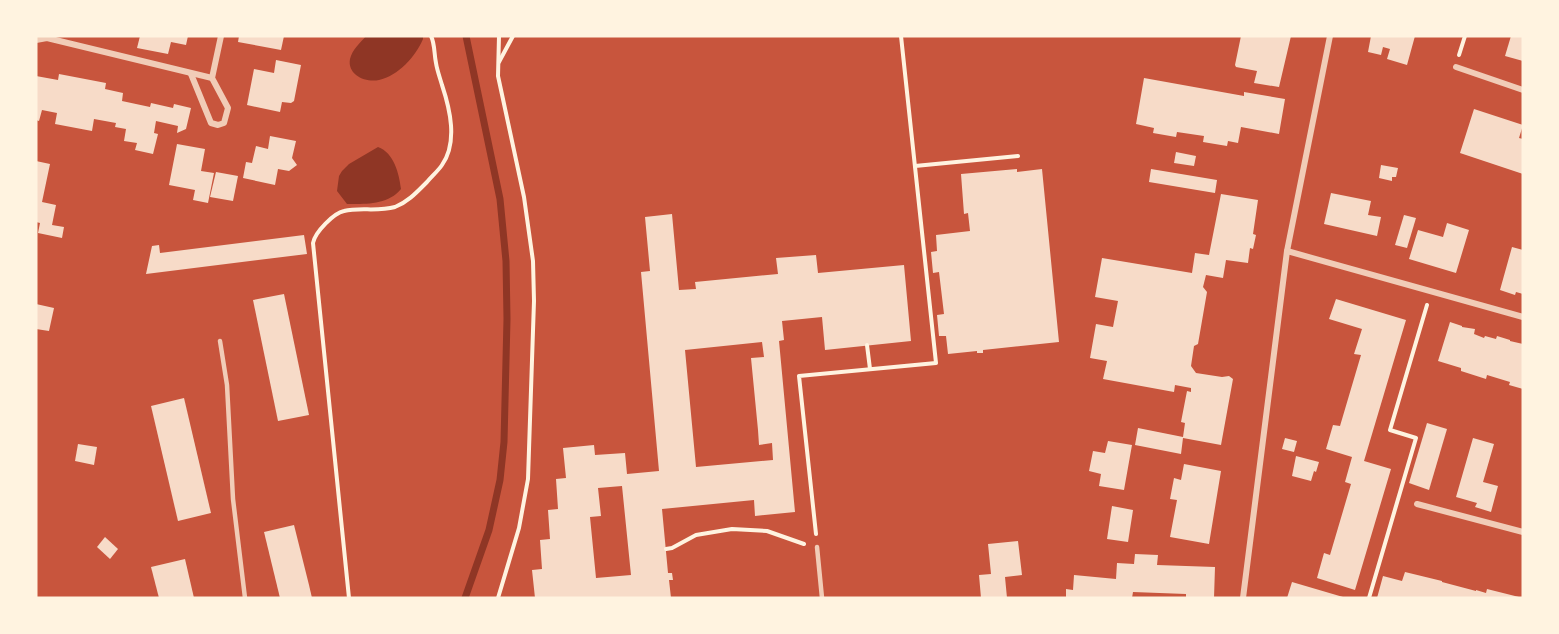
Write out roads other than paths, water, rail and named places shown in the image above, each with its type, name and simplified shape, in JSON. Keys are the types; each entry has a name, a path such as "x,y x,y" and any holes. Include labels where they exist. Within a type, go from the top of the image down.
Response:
{"street":[{"path":"191,74 211,123 218,125 224,123 228,108 212,78 221,36"},
{"path":"1243,598 1287,251 1330,36"},
{"path":"36,40 47,38 212,78"},
{"path":"1456,67 1523,90"},
{"path":"1287,251 1523,317"},
{"path":"1417,504 1523,532"}],"lane":[{"path":"220,341 226,385 233,499 245,598"},
{"path":"817,545 822,598"}],"waterway":[{"path":"465,598 489,530 500,480 504,442 507,319 506,261 500,199 466,36"}]}
